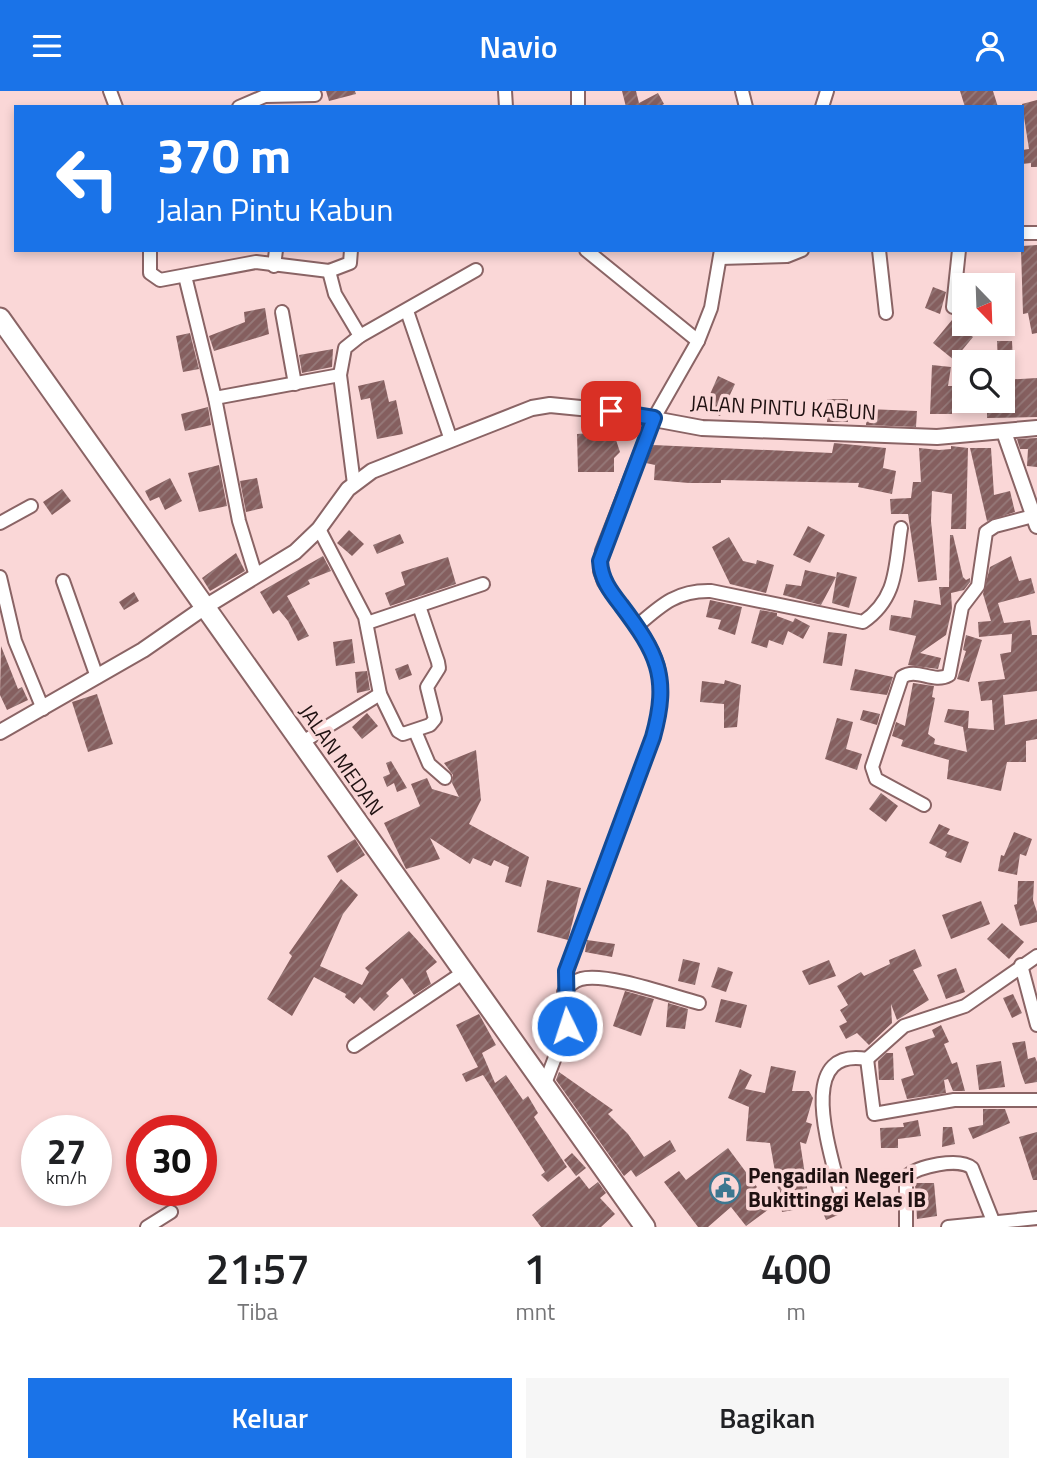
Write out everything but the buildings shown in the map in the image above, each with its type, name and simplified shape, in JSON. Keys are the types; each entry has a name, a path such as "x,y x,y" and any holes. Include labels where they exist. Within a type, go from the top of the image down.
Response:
{"main road":[{"name":"JALAN MEDAN","path":"0,318 645,1227"}],"street":[{"path":"244,105 265,96 315,95"},
{"path":"150,252 148,267 154,278 185,277 231,265 256,262 329,271 350,263 351,252"},
{"path":"274,266 276,252"},
{"path":"588,252 698,341"},
{"path":"544,1086 567,1026 564,992 566,971 658,718 662,700 659,666 637,627 604,582 600,561 654,418 698,341 711,308 721,254 787,255 796,252"},
{"path":"879,252 886,313"},
{"path":"956,273 958,252"},
{"path":"354,484 340,375 345,348 360,336 476,270"},
{"path":"329,271 335,294 360,336"},
{"path":"185,277 215,398 239,521 257,576"},
{"path":"407,311 451,440"},
{"path":"282,312 295,384"},
{"path":"215,398 340,375"},
{"name":"JALAN PINTU KABUN","path":"0,732 97,677 295,552 319,529 354,484 397,459 510,415 550,405 654,418 702,428 937,437 1037,428"},
{"path":"924,805 876,779 872,768 902,677 912,673 939,679 949,675 962,607 978,586 986,532 995,526 1035,521 1004,432"},
{"path":"0,523 30,506"},
{"path":"637,627 666,600 695,591 711,591 863,622 873,615 892,590 901,528"},
{"path":"319,529 367,623 380,694 401,733 415,731 434,721 427,687 439,668 419,606"},
{"path":"0,577 15,641 43,709"},
{"path":"63,581 97,677"},
{"path":"367,623 483,584"},
{"path":"301,743 380,694"},
{"path":"415,731 429,764 445,778"},
{"path":"867,1059 904,1026 965,1006 1037,956"},
{"path":"1021,965 1037,1025"},
{"path":"354,1046 464,972"},
{"path":"564,992 571,983 587,978 623,982 698,1003"},
{"path":"840,1192 823,1118 822,1080 842,1062 856,1057 867,1059"},
{"path":"867,1059 874,1114 954,1100 1037,1100"},
{"path":"906,1227 906,1177 920,1170 956,1163 972,1168 993,1221"},
{"path":"147,1227 171,1212"},
{"path":"948,1227 1037,1218"}],"place":[{"name":"Pengadilan Negeri Bukittinggi Kelas IB","path":"725,1188"}],"route":[{"path":"567,1026 568,1013 564,992 566,971 653,737 662,700 662,679 654,652 604,582 600,571 602,551 654,418 611,411"}]}
